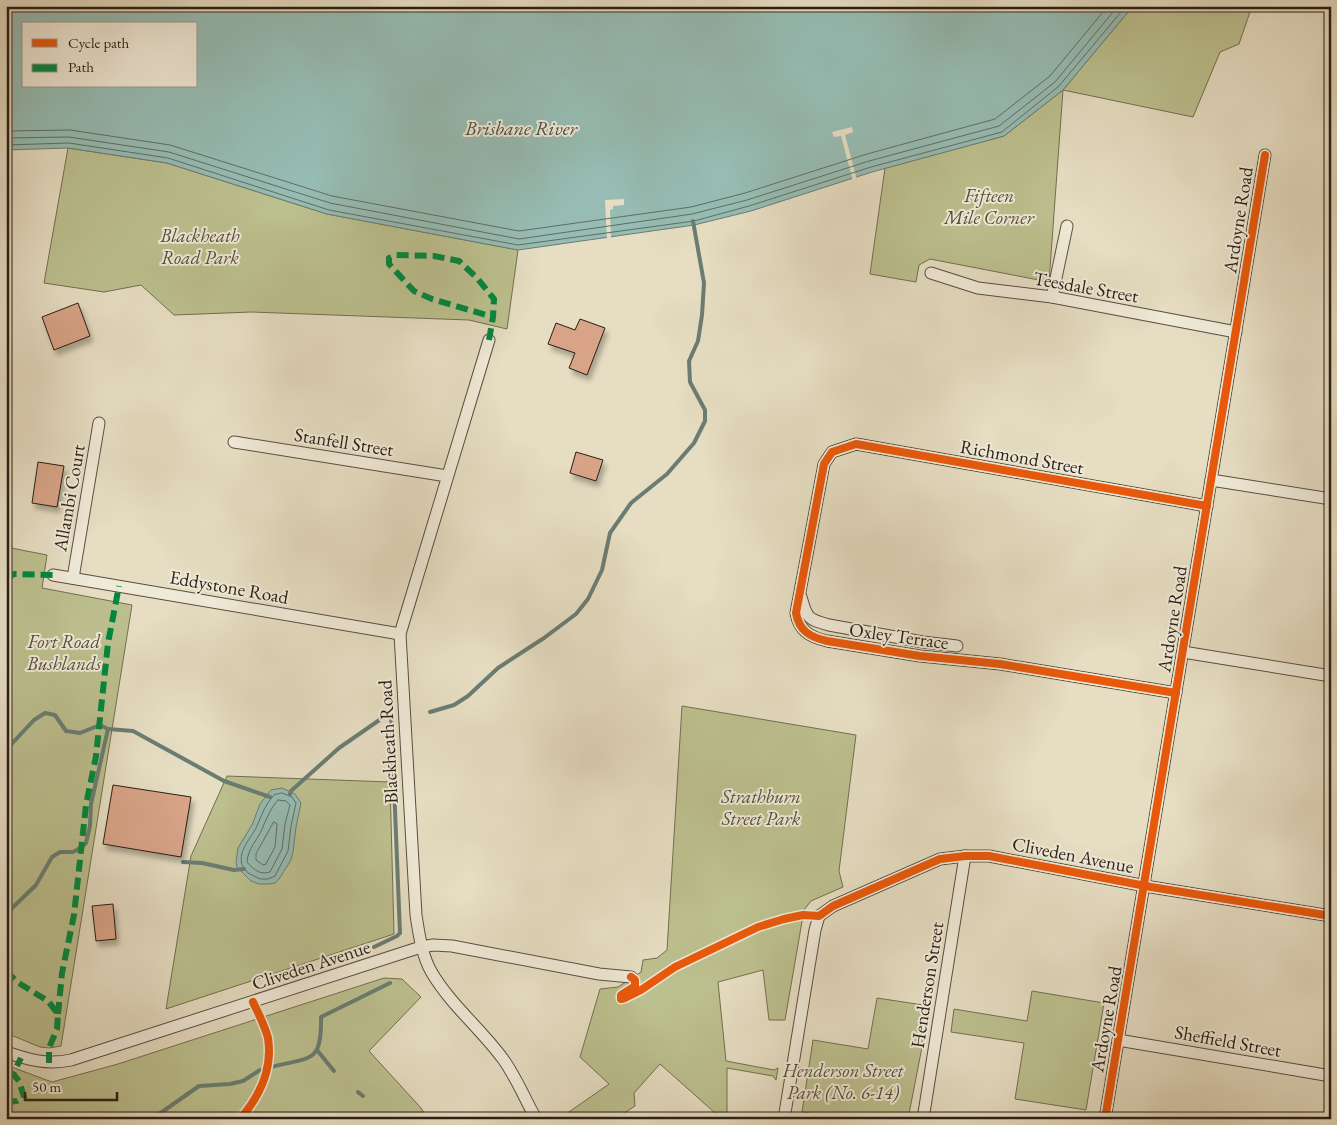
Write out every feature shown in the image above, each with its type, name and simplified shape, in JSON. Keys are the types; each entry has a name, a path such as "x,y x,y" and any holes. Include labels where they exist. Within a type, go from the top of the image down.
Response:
{"street":[{"name":"Ardoyne Road","path":"1105,1119 1265,155"},
{"path":"1052,298 1067,226"},
{"name":"Teesdale Street","path":"931,273 978,288 1052,298 1236,332"},
{"name":"Blackheath Road","path":"489,340 400,634 416,915 421,948 435,978 504,1060 536,1119"},
{"name":"Allambi Court","path":"73,578 99,423"},
{"name":"Stanfell Street","path":"234,442 447,476"},
{"name":"Richmond Street","path":"832,452 856,444 1207,506"},
{"name":"Oxley Terrace","path":"832,452 824,464 801,596 796,613 798,624 804,631 817,639 920,656 1000,664 1176,693"},
{"path":"1211,480 1331,499"},
{"name":"Eddystone Road","path":"53,575 400,634"},
{"name":"Oxley Terrace","path":"801,596 806,614 814,620 829,625 923,642 957,646"},
{"name":"Oxley Terrace","path":"920,656 923,642"},
{"path":"1183,652 1331,676"},
{"name":"Cliveden Avenue","path":"784,1119 815,930 819,916 833,906 940,860 965,856 990,856 1145,886 1331,916"},
{"name":"Henderson Street","path":"923,1119 965,856"},
{"name":"Cliveden Avenue","path":"6,1052 37,1062 71,1060 434,945 452,946 599,974 631,977"},
{"name":"Sheffield Street","path":"1118,1040 1331,1076"}],"green space":[{"path":"1133,6 1252,6 1239,44 1220,52 1193,117 1063,90"},
{"name":"Fifteen Mile Corner","path":"1063,90 1049,282 930,259 919,265 916,282 870,274 885,168 1004,136"},
{"name":"Blackheath Road Park","path":"68,148 167,163 327,214 518,250 507,329 469,320 251,312 174,315 141,285 104,292 44,283"},
{"name":"Fort Road Bushlands","path":"6,547 47,555 42,588 132,605 61,1046 49,1048 40,1047 6,1033"},
{"name":"Strathburn Street Park","path":"682,706 856,735 839,871 843,887 811,901 804,910 785,1020 769,1020 763,970 718,982 726,1061 774,1070 778,1068 776,1080 773,1076 727,1068 727,1115 715,1113 660,1064 634,1093 635,1106 615,1119 559,1119 609,1084 580,1057 600,989 618,987 641,972 643,960 657,958 667,950"},
{"path":"227,776 390,782 394,934 166,1009 191,856"},
{"path":"384,978 402,979 421,997 369,1051 421,1108 428,1119 6,1119 6,1065 52,1082 118,1064"},
{"path":"1032,991 1104,1003 1086,1110 1015,1099 1024,1043 951,1032 954,1009 1027,1021"},
{"name":"Henderson Street Park (No. 6-14)","path":"877,998 930,1006 908,1119 857,1119 802,1112 813,1040 868,1049"}],"water":[{"name":"Brisbane River","path":"6,6 1133,6 1063,90 1004,136 872,172 751,211 694,225 518,250 327,214 167,163 68,148 6,150"},
{"path":"282,788 295,794 301,803 293,852 291,860 275,883 259,884 251,881 237,867 238,848 252,825 260,804 271,790"}],"pier":[{"path":"852,127 853,132 845,135 857,180 853,181 841,136 834,137 832,132"},
{"path":"624,199 624,205 613,206 613,209 610,210 611,240 607,240 605,200"}],"building":[{"path":"78,303 90,336 54,350 42,317"},
{"path":"580,319 605,328 587,375 569,368 575,353 548,344 556,323 575,330"},
{"path":"576,452 603,460 596,481 570,473"},
{"path":"38,462 64,466 57,507 32,503"},
{"path":"113,785 191,797 181,857 103,844"},
{"path":"113,904 116,939 96,941 92,906"}],"waterway":[{"path":"430,712 454,705 468,696 498,668 544,638 576,614 588,599 602,570 610,533 631,503 667,474 694,443 705,421 705,410 690,382 689,361 698,341 704,283 693,221"},
{"path":"290,794 291,791 339,748 391,712 400,933 374,947"},
{"path":"6,750 34,720 45,713 55,715 66,731 80,733 100,725 108,729 133,731 224,781 270,797"},
{"path":"6,912 36,885 52,857 60,852 73,852 86,843 90,826 91,804 108,729"},
{"path":"183,862 202,863 234,870 244,869"},
{"path":"271,1067 311,1056 316,1051 319,1043 321,1017 390,983"},
{"path":"317,1050 334,1071"},
{"path":"152,1119 199,1086 230,1084 243,1081 260,1070"},
{"path":"358,1092 363,1096"}],"marked path":[{"path":"489,340 493,317 494,299 477,278 459,261 434,256 396,255 389,258 389,264 414,291 432,299 493,317"},
{"path":"6,579 14,574 53,575"},
{"path":"58,1014 62,973 74,915 86,805 96,756 108,643 119,586"},
{"path":"6,971 17,982 48,1001 58,1014 57,1029 49,1048 49,1063"},
{"path":"6,1102 17,1101 24,1097 19,1081 13,1074 21,1058"}],"cycle path":[{"path":"1105,1119 1265,155"},
{"path":"1176,693 1000,664 920,656 827,641 806,632 797,619 796,613 824,464 832,452 856,444 1207,506"},
{"path":"631,977 635,980 635,986 621,995 621,999 641,990 675,967 758,927 803,915 819,916 833,906 940,859 965,856 989,856 1151,887 1331,916"},
{"path":"240,1119 259,1092 269,1061 268,1038 253,1002"}]}
